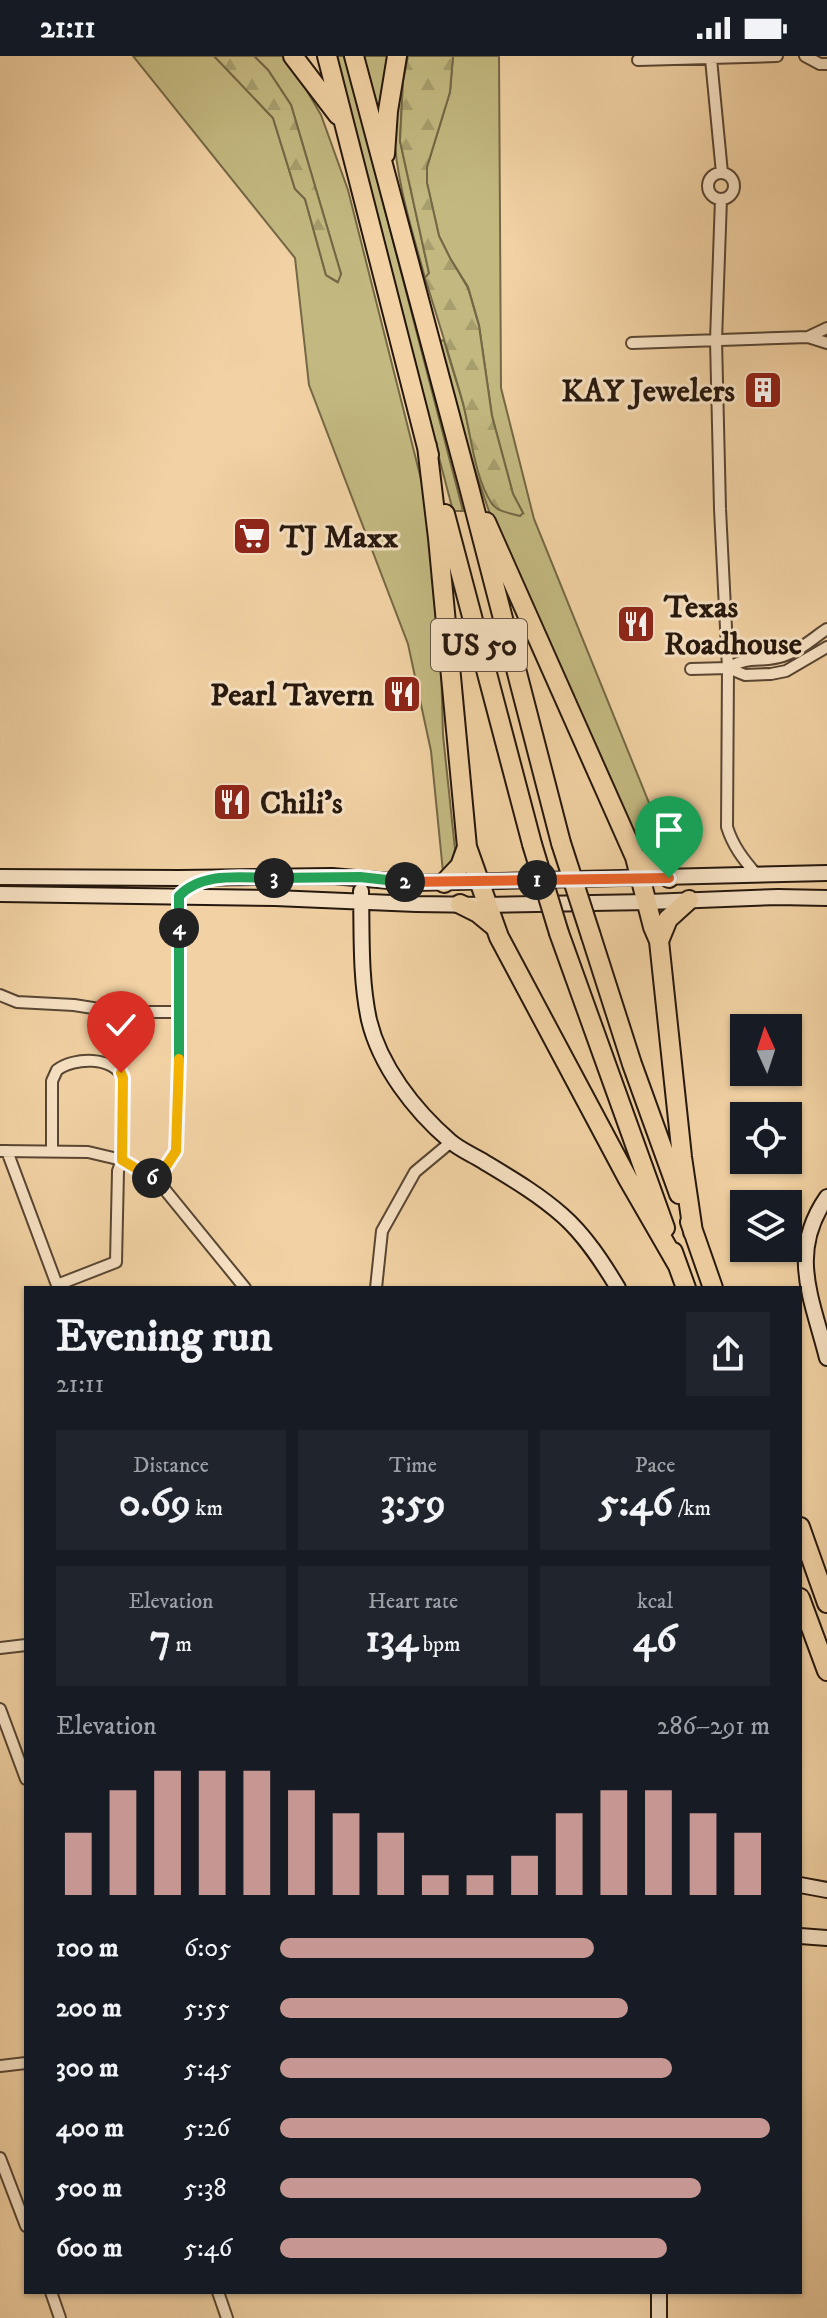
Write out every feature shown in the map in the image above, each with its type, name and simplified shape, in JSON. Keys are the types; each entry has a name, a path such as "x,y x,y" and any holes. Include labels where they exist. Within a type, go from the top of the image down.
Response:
{"highway":[{"name":"US 50","path":"293,56 345,124 532,844 559,933 685,1286"},
{"path":"327,56 345,124"},
{"name":"US 50","path":"354,56 561,843 632,1064 712,1286"},
{"path":"384,173 388,111 397,56"},
{"path":"427,446 467,847 495,927 628,1179 677,1264"},
{"path":"469,487 503,555 635,857 659,941 693,1232"},
{"path":"444,883 460,866 467,847"},
{"path":"635,857 669,878"},
{"path":"659,941 668,919 689,900"},
{"path":"460,904 495,927"},
{"path":"802,1533 827,1603"},
{"path":"802,1603 827,1671"}],"main road":[{"path":"0,877 360,877 444,883 827,873"},
{"path":"360,877 364,986 370,1021 381,1053 414,1104 451,1142 534,1193 565,1217 601,1260 617,1286"},
{"path":"179,896 188,887 212,878"},
{"path":"0,894 486,905 827,898"},
{"path":"827,1197 816,1213 805,1249 808,1287 822,1314 827,1358"},
{"path":"802,1885 827,1890"},
{"path":"802,1936 827,1938"},
{"path":"659,2294 659,2318"}],"street":[{"path":"638,60 777,56"},
{"path":"805,56 827,64"},
{"path":"711,59 722,173"},
{"path":"722,173 730,177 734,185 732,193 721,199 711,193 709,186 714,175 722,173"},
{"path":"721,199 716,340 728,668 727,827 736,848 756,874"},
{"path":"808,337 827,328"},
{"path":"632,343 808,337 827,343"},
{"path":"728,668 740,660 783,656 827,629"},
{"path":"691,669 728,668 745,675 771,674 786,671 827,647"},
{"path":"157,1180 176,1151 179,896"},
{"path":"0,995 17,1002 74,1005 118,1012 179,1012"},
{"path":"52,1151 54,1074 61,1066 73,1062 104,1062 116,1068 123,1078 122,1160 118,1171 116,1262 57,1285 4,1151 88,1152 122,1160 157,1180 243,1286"},
{"path":"376,1286 382,1231 415,1172 451,1142"},
{"path":"0,1648 24,1645"},
{"path":"0,1709 24,1774"},
{"path":"0,2066 24,2063"},
{"path":"0,2158 24,2221"},
{"path":"52,2294 60,2318"},
{"path":"219,2294 227,2318"}],"green space":[{"path":"133,56 214,56 273,118 295,189 305,199 326,275 337,282 341,274 291,105 268,70 254,56 283,56 321,115 348,190 423,487 440,628 443,735 455,849 452,862 443,872 431,751 408,644 309,385 295,258"},
{"path":"214,56 254,56 268,70 291,105 341,274 338,282 326,275 305,199 295,189 273,118"},
{"path":"334,56 345,56 463,511 453,511"},
{"path":"363,56 391,56 379,119"},
{"path":"401,56 408,56 403,81 400,141 429,273 425,278 405,205 395,150 394,113"},
{"path":"408,56 453,56 450,92 427,167 427,183 439,236 468,288 479,326 492,416 513,494 523,513 520,516 495,507 481,481 463,403 425,278 429,273 400,141 403,81"},
{"path":"453,56 499,56 501,388 534,519 675,867 658,868 642,855 490,514 466,444 440,341 444,340 487,493 493,505 523,513 513,494 492,416 479,325 468,287 439,236 427,183 427,167 450,92"}],"place":[{"name":"KAY Jewelers","path":"763,390"},
{"name":"TJ Maxx","path":"252,536"},
{"name":"Texas Roadhouse","path":"636,624"},
{"name":"Pearl Tavern","path":"402,694"},
{"name":"Chili's","path":"232,802"}],"route":[{"path":"121,1073 122,1160 157,1180 176,1151 179,896 188,887 212,878 333,876 413,883 669,878"}]}
